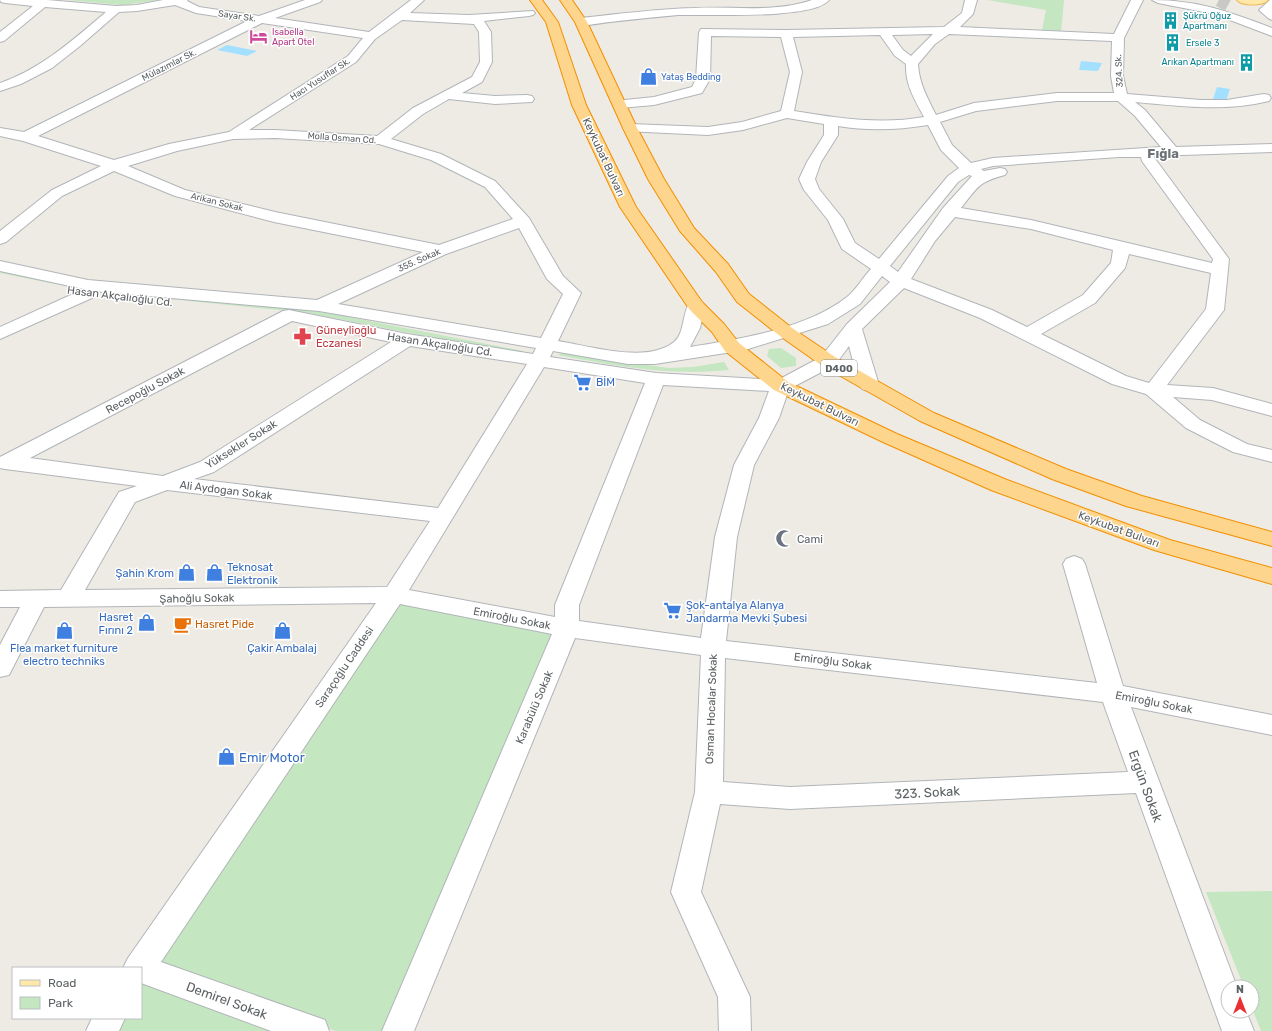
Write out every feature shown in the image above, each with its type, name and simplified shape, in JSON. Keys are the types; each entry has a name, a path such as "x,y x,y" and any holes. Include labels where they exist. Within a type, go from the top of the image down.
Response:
{"highway":[{"name":"D400","path":"566,0 581,22 630,128 656,179 688,231 722,268 743,298 786,332 828,361 927,417 1059,474 1134,501 1272,539"},
{"name":"Keykubat Bulvarı","path":"532,6 552,22 579,105 628,207 696,306 718,328 732,347 781,386 890,438 999,485 1162,545 1272,576"}],"main road":[{"path":"1235,3 1262,0"}],"street":[{"path":"5,0 116,9 137,8 178,0"},
{"name":"Sayar Sk.","path":"178,0 196,10 371,36"},
{"name":"Mülazımlar Sk.","path":"26,137 259,20 316,0"},
{"name":"Hacı Yusuflar Sk.","path":"233,135 352,59 371,36 418,0"},
{"path":"581,22 695,5 776,10 807,7 823,0"},
{"path":"971,0 971,8 968,15 935,39 912,63 912,77 915,87 946,147 960,162 983,176"},
{"name":"324. Sk.","path":"1137,0 1118,38 1117,76 1121,97 1140,113 1172,151"},
{"path":"1158,0 1194,6 1227,14 1272,32"},
{"path":"0,38 44,3"},
{"path":"1235,3 1272,22"},
{"path":"1235,3 1272,26"},
{"path":"1272,3 1265,10 1272,16"},
{"path":"620,104 654,101 697,90 703,79 705,32 695,5"},
{"path":"469,19 532,6"},
{"path":"0,86 11,84 56,60 116,9"},
{"path":"380,140 418,111 477,79 486,62 485,32 478,21 469,19 399,16"},
{"path":"705,32 786,34 948,30 1118,38"},
{"path":"884,32 899,53 912,63"},
{"path":"786,34 796,72 787,114"},
{"path":"630,128 708,131 743,126 787,114 831,122 887,126 933,120 974,107 1011,101 1057,97 1121,97 1214,104 1268,103 1272,85"},
{"path":"446,96 496,100 527,99"},
{"path":"831,122 831,134 814,162 807,179 812,190 835,219 848,246 880,269 901,280 986,314 1119,380 1153,390 1213,394 1272,410"},
{"name":"Arikan Sokak","path":"0,132 26,137 114,165 180,193 274,217 440,250"},
{"name":"Molla Osman Cd.","path":"0,239 57,193 114,165 174,147 233,135 275,134 380,140 436,157 490,184 523,221 556,279 572,293 543,352"},
{"path":"969,168 993,162 1172,151 1272,148"},
{"path":"781,386 828,361 853,328 901,280 928,239 949,211 976,180 983,176 1006,171 1146,158 1172,151"},
{"path":"1146,158 1221,259 1215,310 1153,390"},
{"name":"Hasan Akçalıoğlu Cd.","path":"656,368 786,332 822,320 854,300 953,179 969,168"},
{"path":"949,211 1003,219 1122,247 1176,262 1220,270"},
{"name":"355. Sokak","path":"319,306 440,250 523,221"},
{"path":"1028,334 1089,299 1118,264 1122,247"},
{"name":"Hasan Akçalıoğlu Cd.","path":"0,266 88,285 319,306 543,352"},
{"name":"Hasan Akçalıoğlu Cd.","path":"0,278 86,294 289,315 407,340 543,352 656,368 701,382 781,386"},
{"path":"0,334 86,294"},
{"path":"656,368 682,345 691,328 696,306"},
{"name":"Recepoğlu Sokak","path":"4,464 289,315"},
{"path":"853,328 870,385"},
{"name":"Yüksekler Sokak","path":"68,599 127,497 207,467 407,340"},
{"name":"Saraçoğlu Caddesi","path":"141,967 394,595 444,516 543,352"},
{"name":"Karabülü Sokak","path":"398,1031 567,628 567,605 656,368"},
{"name":"Osman Hocalar Sokak","path":"734,1031 734,997 686,892 709,792 714,626 726,537 744,465 769,418 781,386"},
{"path":"1153,390 1193,424 1240,448 1272,456"},
{"name":"Ali Aydogan Sokak","path":"4,464 444,516"},
{"name":"Ergün Sokak","path":"1074,564 1113,694 1220,984"},
{"name":"Emiroğlu Sokak","path":"394,595 567,628 713,648 1113,694 1272,724"},
{"name":"Şahoğlu Sokak","path":"0,599 36,600 394,595"},
{"path":"0,668 36,600"},
{"name":"323. Sokak","path":"709,792 790,798 1145,782"},
{"name":"Demirel Sokak","path":"142,970 313,1031"},
{"path":"102,1031 108,1019"},
{"path":"1233,1019 1238,1031"}],"green space":[{"path":"67,0 159,0 123,5"},
{"path":"988,0 1064,0 1061,32 1042,30 1046,10"},
{"path":"0,269 313,310 523,351 520,355 309,313 91,291 0,273"},
{"path":"781,348 796,358 796,366 781,368 767,356 769,349"},
{"path":"562,353 669,368 693,367 724,362 729,370 685,372 643,369 558,355"},
{"path":"396,599 562,631 389,1031 336,1031 148,964"},
{"path":"1272,891 1272,1031 1261,1031 1256,1019 1260,1019 1260,979 1241,979 1206,892"},
{"path":"142,976 295,1031 108,1031 114,1019 142,1019"}],"water":[{"path":"227,45 257,51 247,56 217,50"},
{"path":"1081,61 1102,63 1098,71 1079,70"},
{"path":"1217,87 1230,89 1226,101 1213,99"}],"tunnel":[{"path":"1219,0 1228,5"}],"place":[{"name":"Şükrü Oğuz Apartmanı","path":"1170,21"},
{"name":"Isabella Apart Otel","path":"259,37"},
{"name":"Ersele 3","path":"1173,43"},
{"name":"Arıkan Apartmanı","path":"1247,62"},
{"name":"Yataş Bedding","path":"648,77"},
{"name":"Güneylioğlu Eczanesi","path":"303,336"},
{"name":"BİM","path":"583,382"},
{"name":"Cami","path":"784,539"},
{"name":"Şahin Krom","path":"187,573"},
{"name":"Teknosat Elektronik","path":"214,573"},
{"name":"Şok-antalya Alanya Jandarma Mevki Şubesi","path":"673,611"},
{"name":"Hasret Fırını 2","path":"146,623"},
{"name":"Hasret Pide","path":"182,624"},
{"name":"Flea market furniture electro techniks","path":"64,630"},
{"name":"Çakir Ambalaj","path":"282,630"},
{"name":"Emir Motor","path":"226,757"}],"district":[{"name":"Fığla","path":"1163,153"}]}
